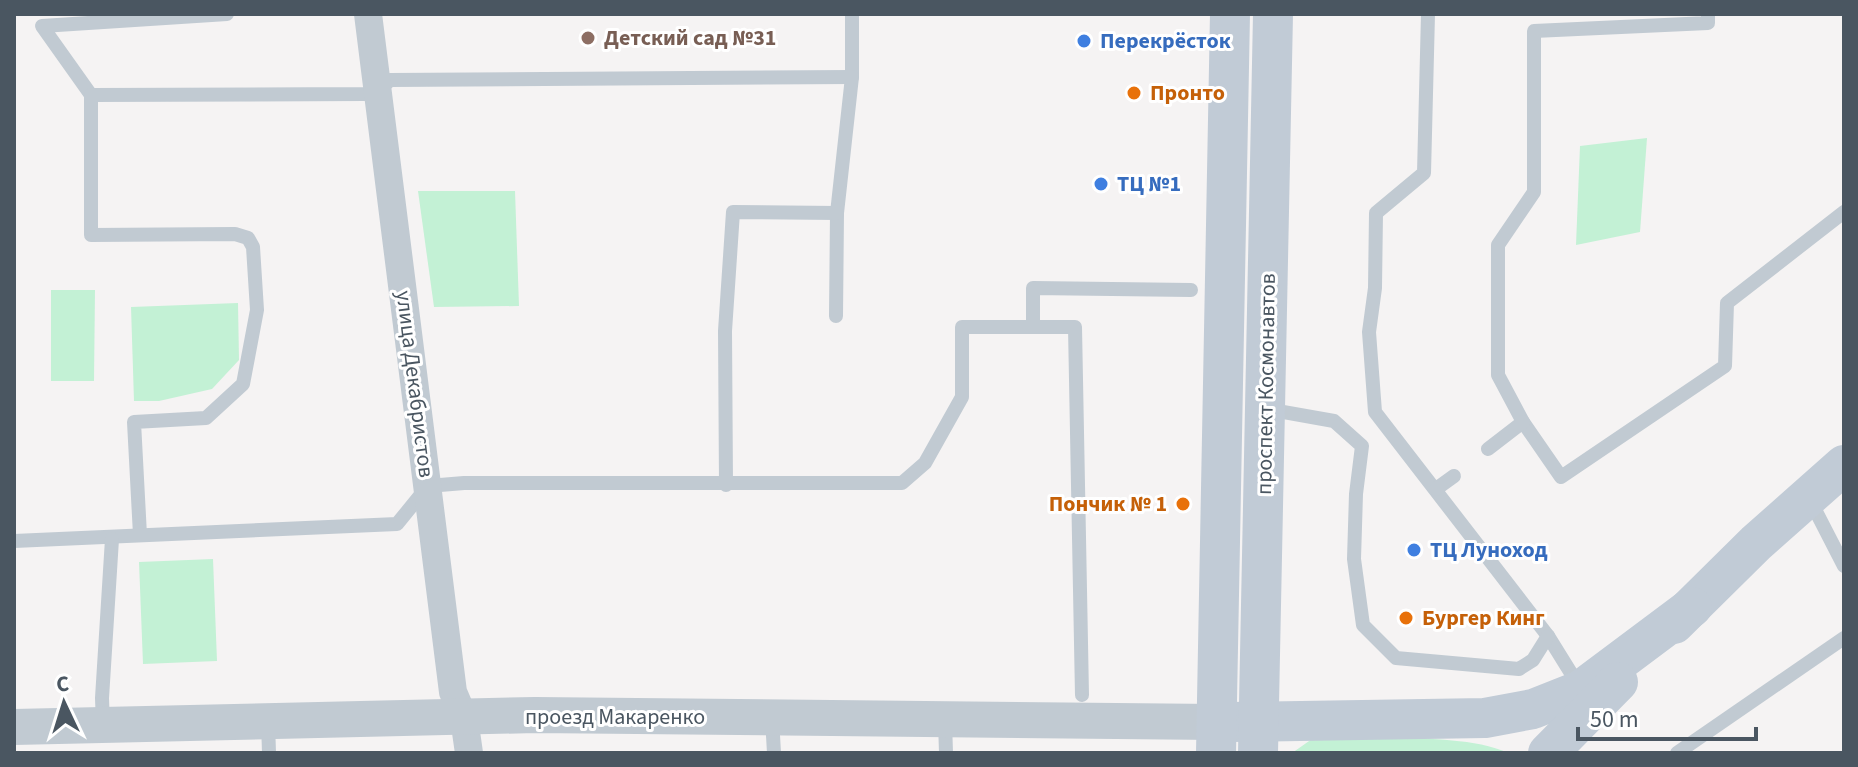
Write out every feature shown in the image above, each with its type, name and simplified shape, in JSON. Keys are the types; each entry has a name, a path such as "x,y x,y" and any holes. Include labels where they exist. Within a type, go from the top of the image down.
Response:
{"main road":[{"name":"проспект Космонавтов","path":"1216,738 1230,14"},
{"name":"проспект Космонавтов","path":"1259,737 1273,14"},
{"path":"1548,753 1756,543 1844,465"},
{"path":"1216,738 1485,718 1533,709 1581,690 1692,607"},
{"path":"1485,718 1515,738 1528,753"}],"street":[{"name":"улица Декабристов","path":"368,14 453,692 466,736"},
{"name":"проезд Макаренко","path":"14,727 103,726 269,738 466,736 535,715 772,718 946,736 1216,738"}],"lane":[{"path":"42,20 227,14"},
{"path":"836,316 837,213 852,77 852,14"},
{"path":"1428,14 1424,173 1376,213 1375,288 1369,332 1375,412 1548,636 1581,690"},
{"path":"1708,14 1708,23 1534,31 1534,192 1498,245 1498,375 1523,422 1561,477 1725,366 1727,303 1844,212"},
{"path":"42,20 91,95 91,235 235,234 248,238 253,247 257,310 243,384 206,418 134,422 140,535"},
{"path":"91,95 365,94 378,91 390,80 852,77"},
{"path":"726,485 725,331 733,212 837,213"},
{"path":"1033,327 1033,288 1191,290"},
{"path":"14,541 397,524 428,486 464,483 902,483 925,463 962,397 962,327 1075,327 1082,695"},
{"path":"1265,409 1334,421 1362,446 1356,494 1354,559 1363,625 1396,658 1519,669 1533,660 1548,636"},
{"path":"1488,449 1523,422"},
{"path":"1436,489 1454,476"},
{"path":"1808,496 1844,566"},
{"path":"103,726 112,539"},
{"path":"1677,753 1844,638"},
{"path":"772,718 774,753"}],"green space":[{"path":"1647,138 1640,232 1576,245 1580,146"},
{"path":"418,191 515,191 519,306 434,307"},
{"path":"51,290 95,290 94,381 51,381"},
{"path":"238,303 239,360 212,389 159,401 134,401 131,307"},
{"path":"213,559 217,661 143,664 139,562"},
{"path":"1393,736 1467,742 1509,753 1292,753 1312,739"}],"place":[{"name":"Детский сад №31","path":"588,38"},
{"name":"Перекрёсток","path":"1084,41"},
{"name":"Пронто","path":"1134,93"},
{"name":"ТЦ №1","path":"1101,184"},
{"name":"Пончик № 1","path":"1183,504"},
{"name":"ТЦ Луноход","path":"1414,550"},
{"name":"Бургер Кинг","path":"1406,618"}]}
